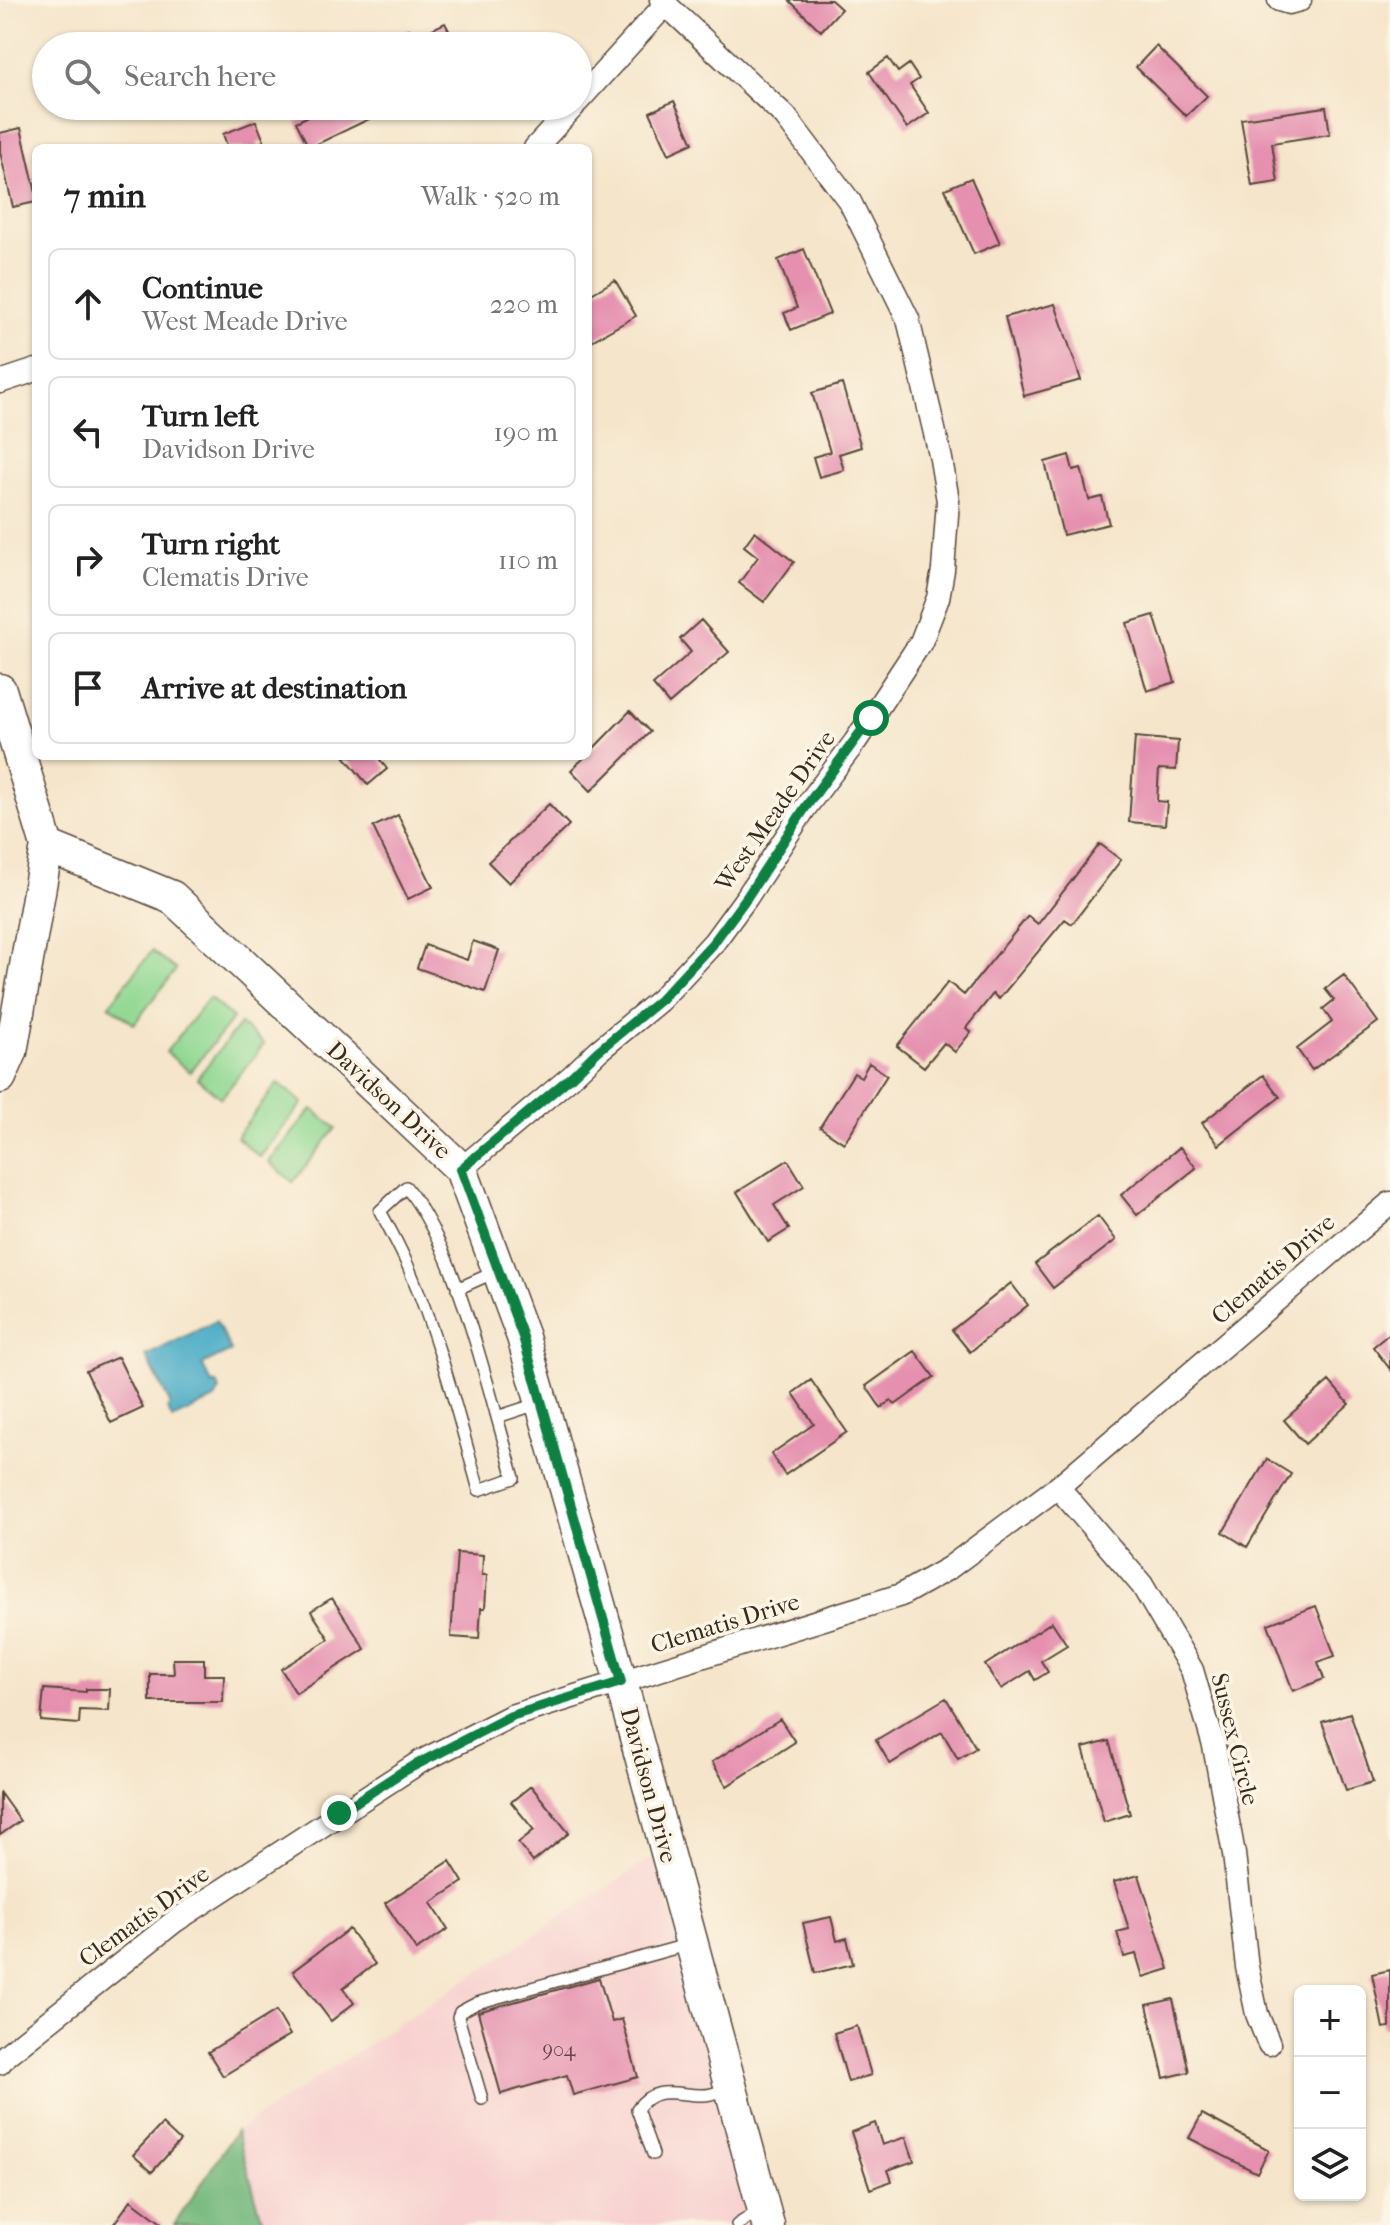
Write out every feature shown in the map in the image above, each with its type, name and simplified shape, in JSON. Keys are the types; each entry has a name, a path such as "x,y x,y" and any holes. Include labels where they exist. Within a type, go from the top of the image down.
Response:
{"street":[{"path":"1279,0 1289,3 1300,0"},
{"path":"592,85 663,3"},
{"name":"West Meade Drive","path":"461,1169 660,1000 714,942 805,808 855,742 921,642 938,598 943,570 948,501 908,319 850,202 785,116 663,3"},
{"path":"539,144 561,120"},
{"path":"0,382 32,371"},
{"path":"0,690 47,846 11,1052 0,1077"},
{"name":"Davidson Drive","path":"47,846 172,897 461,1169 523,1337 542,1402 766,2216"},
{"name":"Clematis Drive","path":"0,2063 6,2055 175,1921 402,1772 511,1716 901,1595 949,1568 1058,1487 1390,1203"},
{"name":"Sussex Circle","path":"1058,1487 1142,1585 1192,1670 1214,1746 1234,1854 1247,1967 1257,2014 1269,2044"}],"lane":[{"path":"406,1187 421,1206 457,1289 497,1417 514,1478 479,1490 425,1310 407,1264 380,1211 406,1187"},
{"path":"457,1289 499,1270"},
{"path":"497,1417 542,1402"},
{"path":"482,2099 458,2017 467,2006 693,1943"},
{"path":"653,2154 637,2109 647,2098 680,2091 705,2095 731,2088"},
{"path":"737,2225 766,2216"}],"shaded area":[{"path":"656,1855 752,2225 264,2225 236,2131"}],"green space":[{"path":"152,951 176,970 134,1024 109,1005"},
{"path":"209,998 233,1018 190,1072 166,1052"},
{"path":"240,1024 264,1044 221,1098 197,1078"},
{"path":"278,1083 303,1103 260,1157 236,1137"},
{"path":"312,1109 336,1128 293,1182 269,1162"},
{"path":"236,2131 264,2225 174,2225"}],"water":[{"path":"216,1321 231,1351 202,1365 213,1385 217,1383 220,1390 215,1399 172,1419 167,1408 171,1405 146,1356"}],"building":[{"path":"789,0 831,0 841,9 821,31"},
{"path":"445,23 450,32 426,32"},
{"path":"1156,46 1207,96 1186,116 1136,67"},
{"path":"888,58 898,72 909,64 919,79 910,85 929,113 907,128 869,72"},
{"path":"674,101 693,143 669,154 650,112"},
{"path":"1326,107 1330,134 1272,143 1278,182 1252,186 1241,119"},
{"path":"367,120 317,144 307,144 296,122"},
{"path":"256,121 264,141 257,144 227,144 223,134"},
{"path":"21,128 32,176 32,203 13,207 0,152 0,133"},
{"path":"971,178 1000,243 974,254 945,189"},
{"path":"804,249 830,314 791,330 784,313 797,308 778,260"},
{"path":"615,280 636,316 592,341 592,294"},
{"path":"1055,304 1081,380 1024,396 1005,317"},
{"path":"842,384 861,447 839,454 844,470 819,477 813,457 830,452 812,393"},
{"path":"1069,455 1073,470 1081,468 1089,500 1102,497 1109,524 1063,535 1045,462"},
{"path":"755,531 794,562 764,602 739,583 758,557 744,546"},
{"path":"1154,615 1175,682 1147,691 1127,623"},
{"path":"701,620 729,652 669,704 653,685 691,652 680,639"},
{"path":"630,711 650,732 591,791 571,770 582,760 592,760 592,750"},
{"path":"1135,737 1178,741 1176,770 1159,769 1157,801 1167,802 1165,825 1129,822"},
{"path":"347,760 380,760 387,769 368,785"},
{"path":"549,804 569,825 509,883 488,862"},
{"path":"398,815 433,887 408,899 373,827"},
{"path":"1100,844 1121,860 1072,924 1065,919 999,999 993,994 966,1028 971,1032 955,1052 944,1043 924,1067 897,1046 948,982 964,995 1028,916 1038,924"},
{"path":"473,941 499,950 485,992 417,968 425,945 467,960"},
{"path":"1344,975 1378,1022 1312,1070 1297,1049 1332,1022 1323,1009 1334,1000 1325,989"},
{"path":"869,1063 887,1075 844,1143 820,1127 854,1073 861,1077"},
{"path":"1263,1075 1280,1097 1219,1145 1202,1123"},
{"path":"1180,1147 1196,1168 1137,1215 1121,1195"},
{"path":"788,1160 804,1186 774,1205 789,1229 768,1242 737,1192"},
{"path":"1098,1216 1116,1240 1053,1288 1035,1264"},
{"path":"1011,1283 1028,1305 970,1352 952,1330"},
{"path":"1390,1333 1390,1369 1373,1347"},
{"path":"915,1351 934,1377 895,1405 891,1400 881,1408 866,1386"},
{"path":"118,1357 143,1408 111,1423 86,1371"},
{"path":"811,1380 847,1432 785,1475 771,1454 814,1424 793,1393"},
{"path":"1329,1381 1349,1404 1305,1444 1284,1420"},
{"path":"1267,1459 1291,1474 1247,1547 1223,1532"},
{"path":"457,1553 483,1555 482,1575 487,1575 479,1639 451,1637"},
{"path":"332,1598 365,1649 296,1693 281,1669 329,1639 311,1611"},
{"path":"1316,1606 1335,1656 1318,1662 1324,1679 1293,1691 1268,1624"},
{"path":"1052,1622 1067,1645 1041,1661 1048,1672 1035,1680 1030,1671 1001,1689 985,1665"},
{"path":"173,1659 204,1659 204,1675 224,1675 223,1702 150,1702 150,1674 174,1674"},
{"path":"44,1689 86,1692 86,1689 110,1689 109,1711 80,1710 79,1724 41,1721"},
{"path":"946,1698 976,1748 958,1759 942,1732 890,1764 876,1740"},
{"path":"1350,1713 1373,1782 1346,1790 1322,1722"},
{"path":"780,1719 795,1742 727,1786 712,1762"},
{"path":"1109,1741 1130,1814 1104,1822 1083,1748"},
{"path":"531,1786 569,1833 533,1862 518,1843 534,1830 511,1802"},
{"path":"0,1793 20,1821 0,1835"},
{"path":"450,1861 463,1882 431,1903 448,1929 416,1950 385,1903"},
{"path":"1139,1875 1169,1969 1143,1977 1136,1954 1124,1957 1117,1932 1129,1929 1114,1882"},
{"path":"831,1917 837,1941 847,1938 853,1964 815,1973 803,1923"},
{"path":"349,1929 375,1964 343,1988 354,2003 331,2021 293,1971"},
{"path":"1390,1970 1390,2027 1383,2028 1372,1974"},
{"path":"599,1978 612,2022 622,2019 638,2077 573,2095 567,2075 501,2094 478,2012"},
{"path":"1173,1999 1189,2072 1164,2078 1147,2005"},
{"path":"276,2011 290,2035 223,2076 208,2052"},
{"path":"857,2026 871,2075 848,2082 834,2033"},
{"path":"1202,2114 1269,2150 1257,2173 1189,2138"},
{"path":"875,2123 882,2145 906,2137 914,2161 888,2170 892,2181 870,2189 851,2132"},
{"path":"162,2124 180,2141 152,2172 133,2155"},
{"path":"131,2200 164,2225 113,2225"}],"route":[{"path":"339,1813 402,1772 511,1716 621,1682 523,1337 461,1169 660,1000 714,942 871,718"}]}
